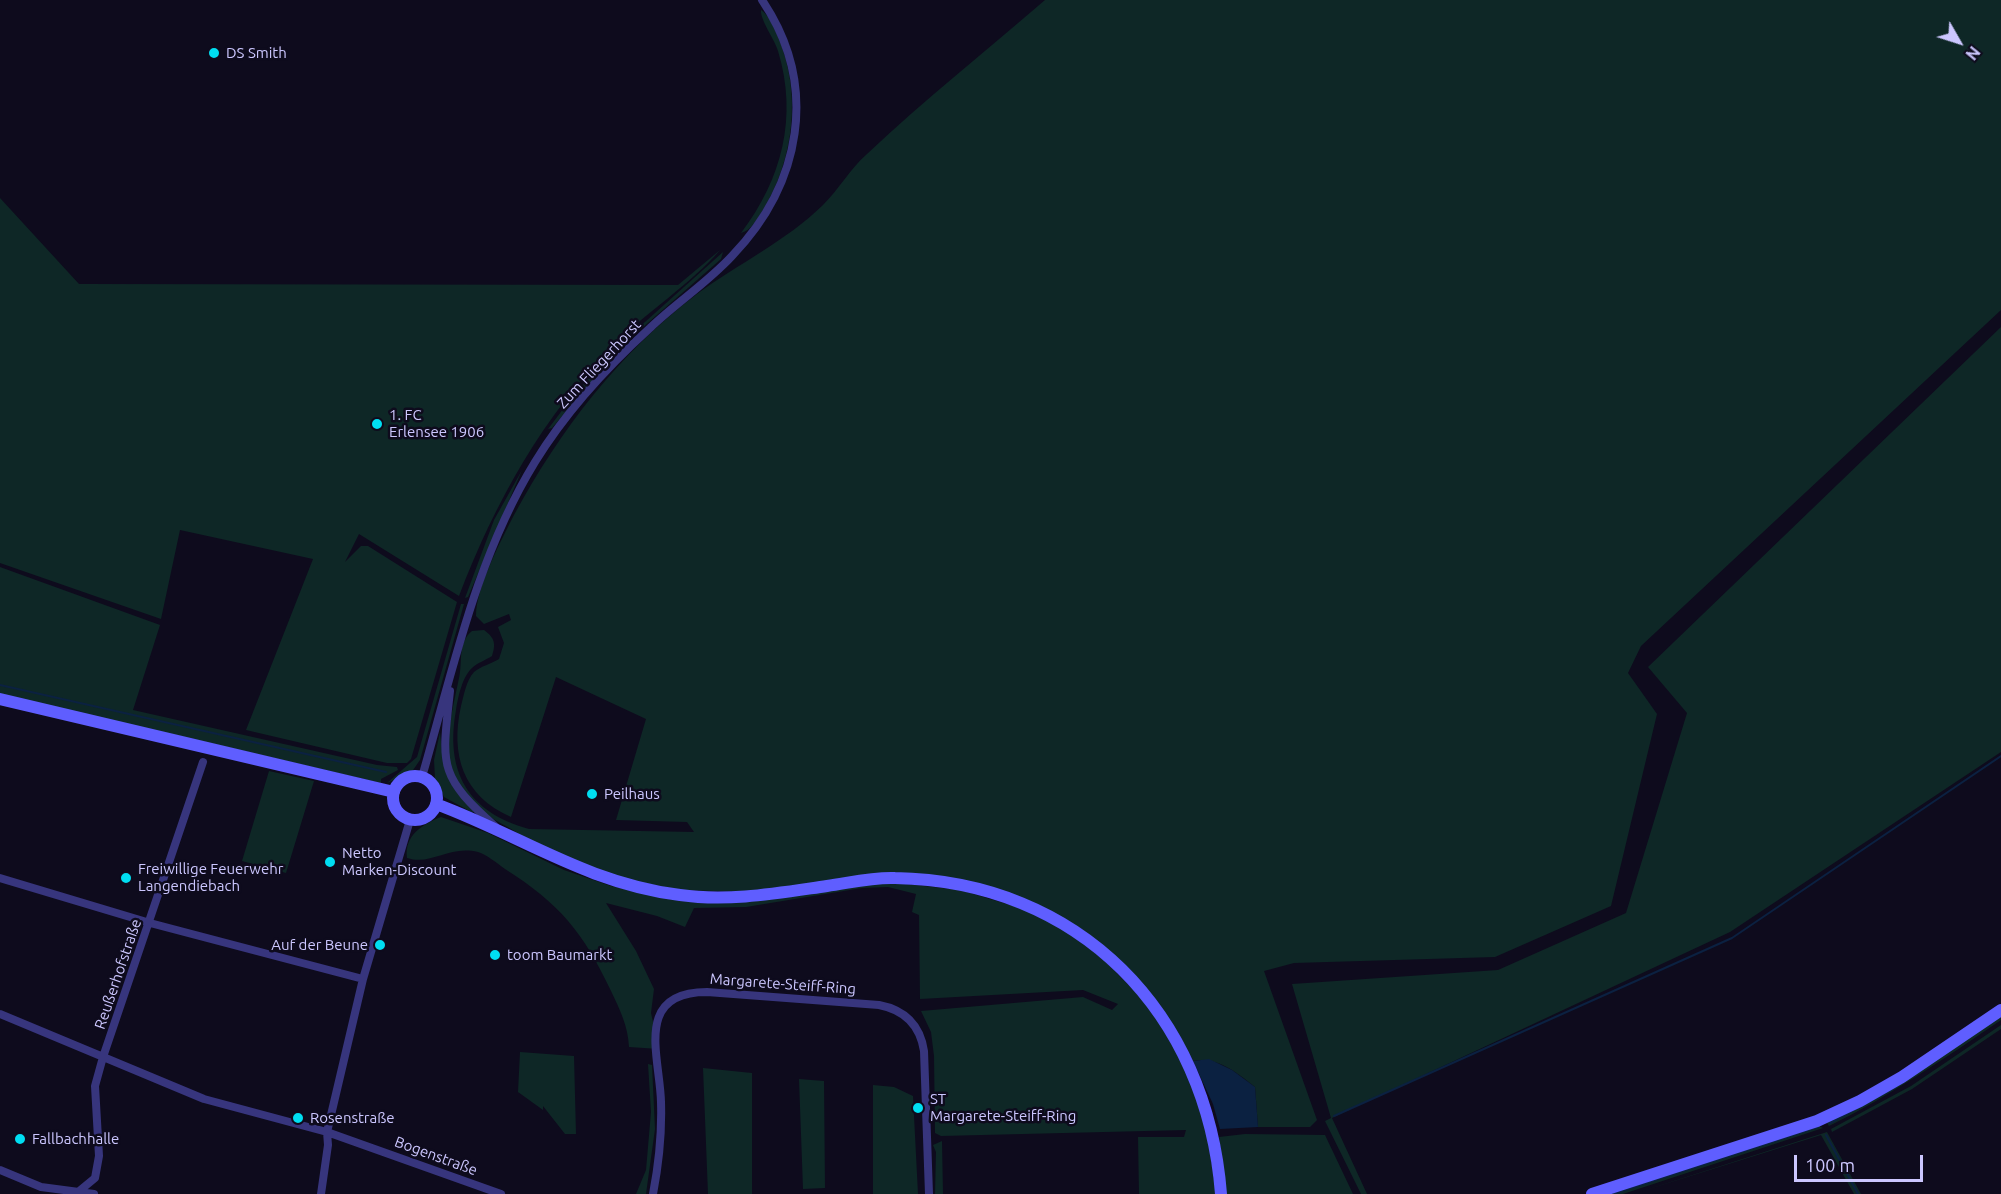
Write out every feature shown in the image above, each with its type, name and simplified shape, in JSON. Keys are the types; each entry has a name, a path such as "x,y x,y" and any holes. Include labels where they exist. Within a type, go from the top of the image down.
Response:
{"main road":[{"path":"0,699 394,792"},
{"path":"415,776 422,777 433,785 437,798 436,804 429,816 410,820 398,812 394,792 402,781 415,776"},
{"path":"436,804 570,866 617,883 680,895 744,897 859,880 920,879 987,891 1053,919 1100,951 1134,981 1171,1030 1189,1062 1204,1100 1217,1155 1221,1194"},
{"path":"1592,1194 1817,1121 1860,1101 1902,1077 2001,1010"}],"street":[{"name":"Zum Fliegerhorst","path":"422,777 471,603 491,551 518,492 540,453 585,396 630,346 733,255 762,220 783,180 795,135 795,83 783,38 762,0"},
{"path":"453,664 444,734 446,761 454,784 468,802 507,836"},
{"name":"Reußerhofstraße","path":"78,1193 95,1178 99,1156 95,1086 103,1057 203,762"},
{"path":"321,1194 328,1145 327,1132 363,979 410,820"},
{"path":"0,878 150,923 363,979"},
{"name":"Margarete-Steiff-Ring","path":"653,1194 661,1135 660,1082 654,1047 656,1024 665,1008 680,996 707,992 879,1005 898,1011 910,1019 920,1034 924,1051 929,1194"},
{"path":"0,1014 204,1099 327,1132"},
{"name":"Bogenstraße","path":"327,1132 501,1194"},
{"path":"0,1170 41,1187 94,1194"}],"green space":[{"path":"1045,0 2001,0 2001,310 1641,646 1628,673 1657,714 1611,906 1495,957 1294,963 1264,971 1317,1120 1310,1127 1258,1127 1255,1087 1234,1071 1218,1063 1193,1061 1158,1003 1112,955 1076,928 947,878 894,873 744,892 681,890 618,878 526,840 487,815 470,799 452,769 449,736 462,647 472,631 484,630 494,642 492,656 474,666 466,677 458,700 453,732 458,770 465,786 476,800 490,812 508,822 529,829 694,832 687,822 616,820 646,719 556,677 511,817 481,798 471,786 459,757 457,741 461,706 467,684 474,672 499,659 504,643 498,627 511,620 509,614 484,624 476,616 480,592 490,564 514,515 551,453 594,395 642,341 697,294 809,218 829,199 861,160 889,134"},
{"path":"761,10 771,22 786,58 792,103 791,125 788,148 774,190 754,224 741,233 767,191 776,169 786,123 784,76 778,51"},
{"path":"0,198 79,284 678,285 720,250 696,274 614,344 565,401 523,462 505,494 488,527 459,596 359,534 345,562 361,546 368,546 457,602 411,759 407,763 387,763 246,730 313,559 180,530 161,619 0,563"},
{"path":"723,252 721,259 625,343 552,428 548,429 576,392 616,348"},
{"path":"2001,327 2001,752 1730,932 1332,1118 1367,1194 1361,1194 1325,1121 1331,1118 1292,984 1498,970 1626,913 1687,713 1648,667"},
{"path":"522,470 468,597 465,598 494,520"},
{"path":"0,567 160,625 133,710 377,765 397,767 398,770 381,779 381,783 0,694"},
{"path":"461,604 464,604 420,760 411,773 387,783 417,757"},
{"path":"440,732 443,761 451,784 474,811 473,813 444,797 435,779 434,760"},
{"path":"269,771 314,781 286,873 242,861"},
{"path":"441,817 488,833 564,870 611,886 673,900 888,882 960,890 1027,910 1069,933 1104,960 1149,1006 1184,1064 1207,1131 1216,1194 1139,1194 1138,1137 1184,1137 1186,1130 941,1136 935,1133 934,1056 931,1032 921,1011 1083,997 1112,1010 1118,1004 1083,990 920,999 919,915 912,912 916,894 888,887 862,888 746,907 694,908 685,927 657,916 606,903 636,951 654,989 651,1013 659,1049 629,1047 620,1012 601,970 568,921 541,895 492,859 478,852 458,851 416,860 407,858 409,843 416,832"},
{"path":"2001,1014 2001,1020 1917,1076 1852,1114 1829,1126 1827,1123"},
{"path":"2001,1025 2001,1029 1912,1089 1832,1132 1831,1129 1911,1086"},
{"path":"520,1052 574,1056 576,1134 565,1134 543,1106 543,1110 518,1092"},
{"path":"648,1064 652,1065 655,1129 646,1194 636,1194 646,1170 651,1112"},
{"path":"703,1068 752,1073 752,1194 708,1194"},
{"path":"799,1079 824,1081 825,1188 803,1189"},
{"path":"873,1085 894,1087 913,1096 918,1194 873,1194"},
{"path":"1819,1126 1823,1128 1623,1194 1608,1194"},
{"path":"1827,1132 1861,1194 1854,1194 1821,1135 1633,1194"},
{"path":"1245,1134 1325,1135 1353,1194 1226,1194 1219,1137"},
{"path":"942,1141 943,1194 935,1194 936,1152 933,1145"}],"water":[{"path":"1209,1059 1232,1070 1255,1087 1258,1127 1220,1129 1213,1104 1193,1061"}],"waterway":[{"path":"0,685 386,772"},
{"path":"1334,1116 1732,938 2001,756"},
{"path":"1830,1123 1896,1087"},
{"path":"1613,1194 1818,1127"},
{"path":"1826,1135 1858,1194"}],"place":[{"name":"DS Smith","path":"214,53"},
{"name":"1. FC Erlensee 1906","path":"377,424"},
{"name":"Peilhaus","path":"592,794"},
{"name":"Netto Marken-Discount","path":"330,862"},
{"name":"Freiwillige Feuerwehr Langendiebach","path":"126,878"},
{"name":"Auf der Beune","path":"380,945"},
{"name":"toom Baumarkt","path":"495,955"},
{"name":"ST Margarete-Steiff-Ring","path":"918,1108"},
{"name":"Rosenstraße","path":"298,1118"},
{"name":"Fallbachhalle","path":"20,1139"}]}
